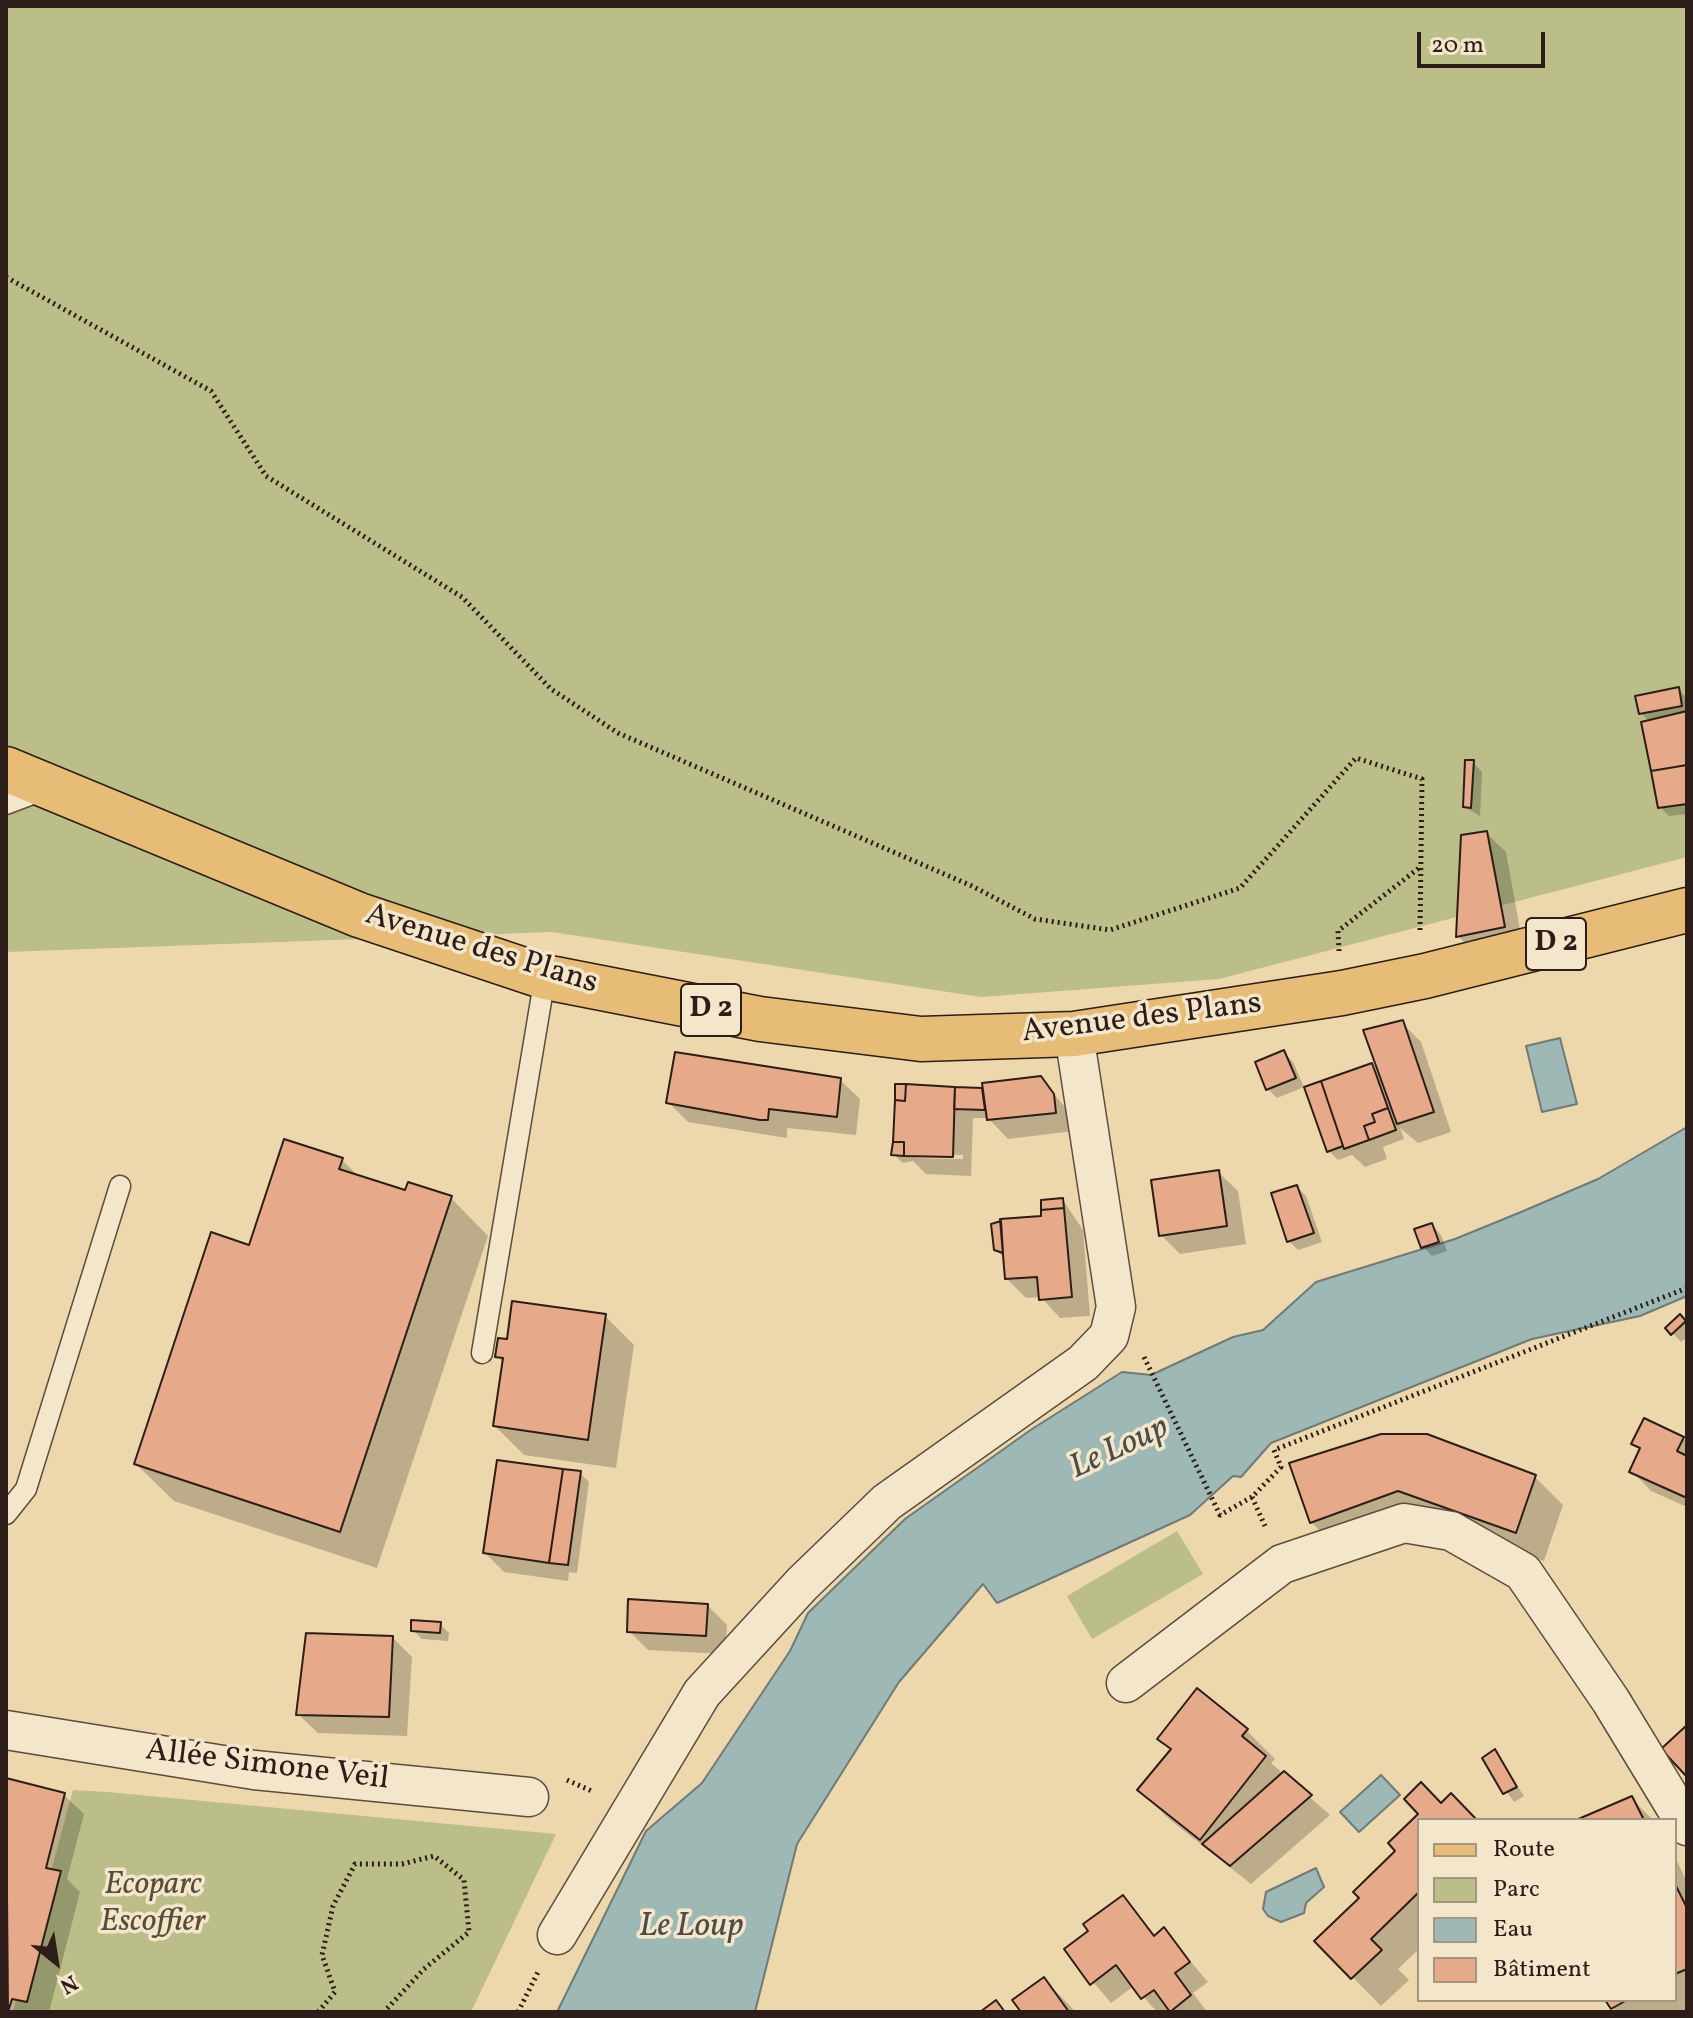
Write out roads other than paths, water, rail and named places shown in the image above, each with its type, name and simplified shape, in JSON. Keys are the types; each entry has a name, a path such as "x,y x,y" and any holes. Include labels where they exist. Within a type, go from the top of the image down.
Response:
{"main road":[{"name":"Avenue des Plans","path":"6,769 359,915 545,977 760,1019 921,1039 1074,1034 1342,993 1425,976 1687,910"}],"street":[{"path":"557,1935 702,1693 802,1584 887,1502 1083,1363 1109,1336 1116,1307 1074,1034"},
{"path":"1126,1683 1282,1564 1404,1523 1451,1531 1523,1572 1611,1701 1687,1826"},
{"name":"Allée Simone Veil","path":"6,1730 254,1770 529,1797"}],"lane":[{"path":"6,804 22,795 54,788"},
{"path":"482,1353 545,977"},
{"path":"6,1514 26,1489 120,1186"}],"water":[{"path":"1560,1038 1577,1104 1542,1112 1526,1046"},
{"name":"Le Loup","path":"1687,1127 1687,1296 1640,1316 1532,1339 1271,1443 1241,1477 1233,1476 1190,1515 997,1603 983,1584 899,1682 797,1844 755,2012 557,2012 646,1831 702,1783 790,1651 808,1613 905,1519 1032,1429 1122,1372 1151,1375 1233,1337 1263,1330 1316,1282 1455,1239 1521,1212 1598,1179"},
{"path":"1381,1775 1400,1795 1359,1832 1340,1812"},
{"path":"1316,1868 1324,1887 1306,1903 1304,1913 1281,1922 1268,1916 1263,1909 1266,1892"}],"park label":[{"name":"Ecoparc Escoffier","path":"153,1906"}]}
